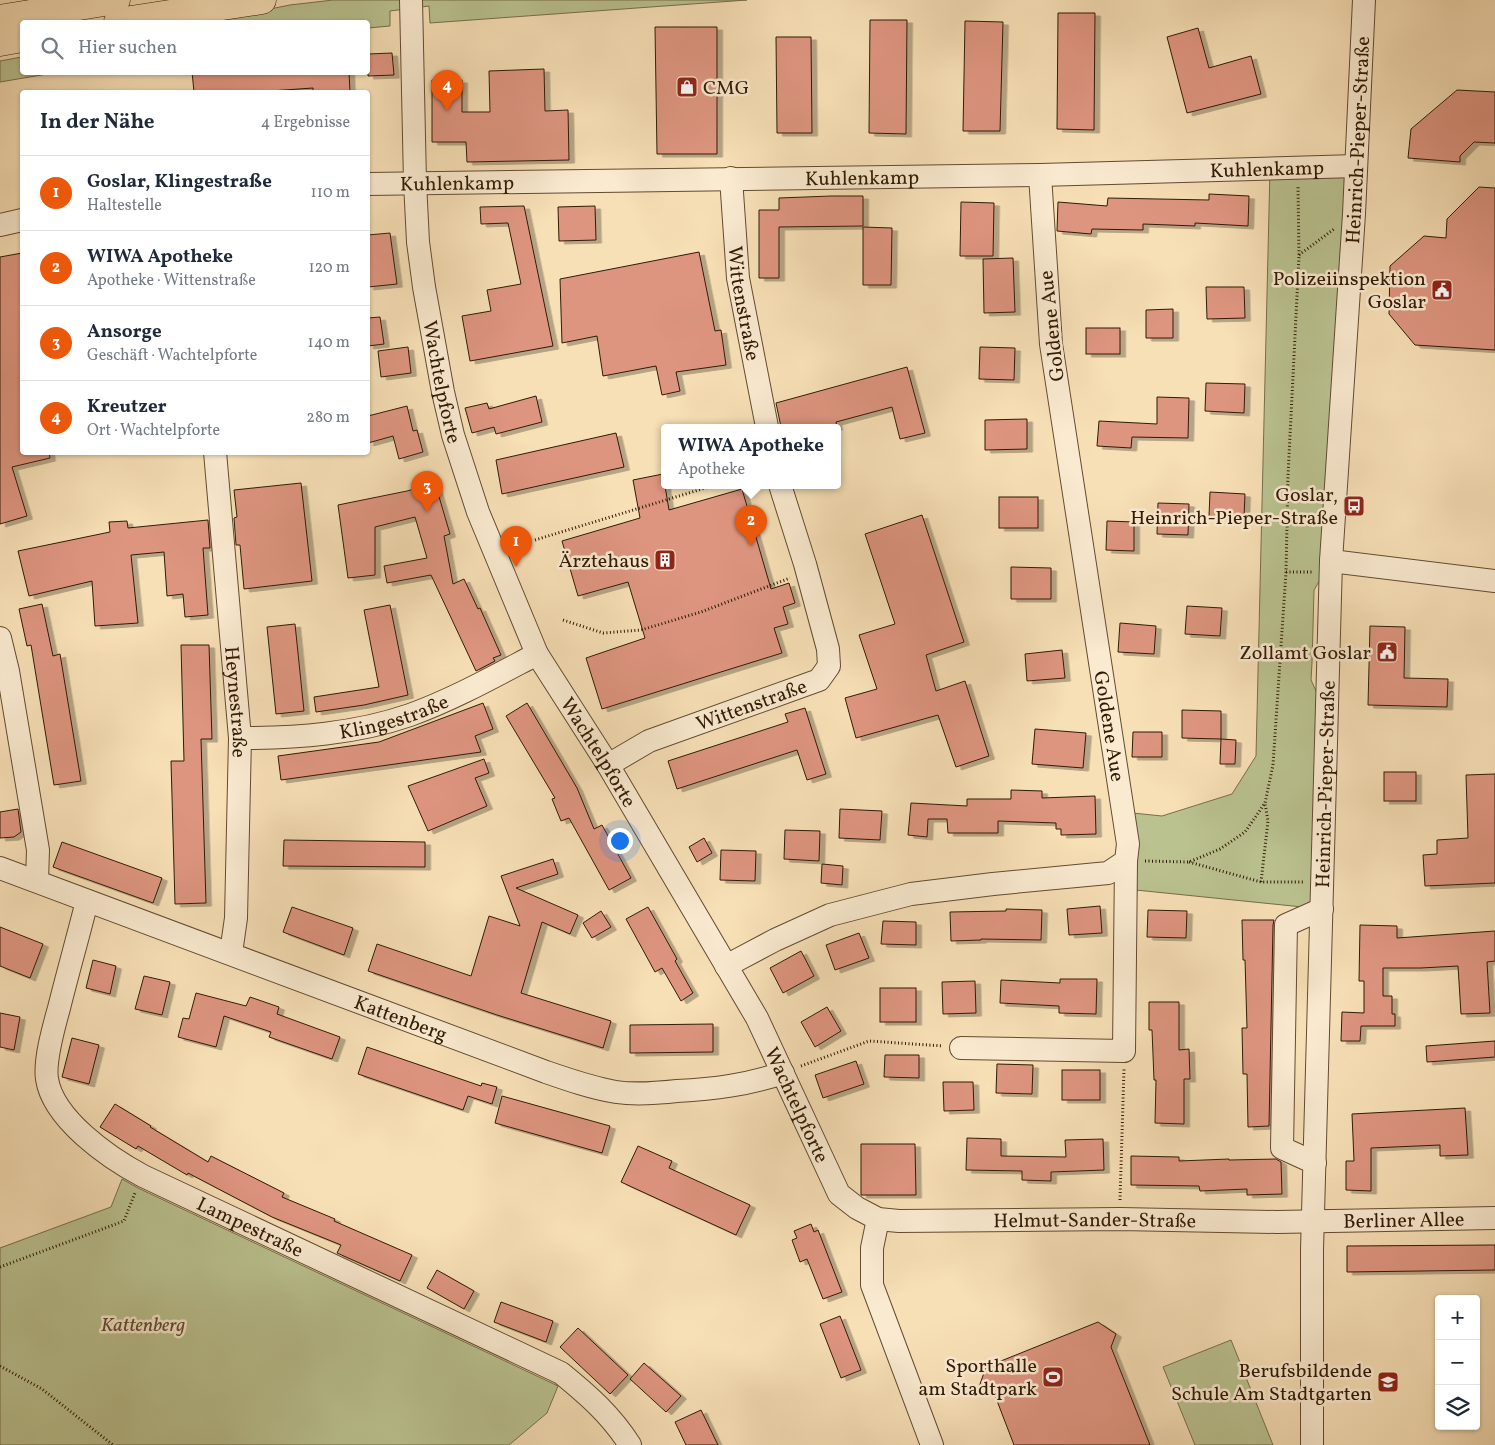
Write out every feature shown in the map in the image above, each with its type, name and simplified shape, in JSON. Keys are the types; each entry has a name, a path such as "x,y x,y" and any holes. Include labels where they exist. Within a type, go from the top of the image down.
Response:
{"highway":[{"path":"0,19 116,0"},
{"path":"131,20 262,0"},
{"path":"0,42 20,38"}],"street":[{"name":"Heinrich-Pieper-Straße","path":"1312,1445 1313,1221 1331,567 1354,214 1364,0"},
{"name":"Wachtelpforte","path":"411,10 415,182 418,242 424,288 442,392 453,436 478,512 537,654 608,765 757,1018 838,1194 857,1208 878,1218"},
{"name":"Kuhlenkamp","path":"370,184 1040,175 1356,166"},
{"name":"Goldene Aue","path":"1040,175 1050,344 1128,844 1126,861 1124,1051"},
{"name":"Wittenstraße","path":"731,178 738,278 766,424"},
{"path":"0,225 20,220"},
{"name":"Heynestraße","path":"215,455 240,738 236,918 231,953"},
{"name":"Wittenstraße","path":"608,765 649,741 819,680 829,666 828,649 807,571 781,489"},
{"path":"1331,567 1495,581"},
{"path":"0,638 8,671 38,850 37,881"},
{"name":"Klingestraße","path":"240,738 282,738 341,733 409,716 466,692 537,654"},
{"path":"726,966 774,940 830,915 911,894 1108,873 1126,861"},
{"name":"Kattenberg","path":"0,868 584,1085 618,1092 652,1093 711,1089 754,1082 783,1073"},
{"name":"Lampestraße","path":"87,901 50,1045 46,1078 56,1104 73,1126 126,1168 561,1373 588,1395 612,1419 630,1445"},
{"name":"Heinrich-Pieper-Straße","path":"1315,1163 1282,1148 1286,925 1322,909"},
{"path":"961,1048 1124,1051"},
{"path":"878,1218 872,1248 872,1285 932,1445"},
{"name":"Helmut-Sander-Straße","path":"878,1218 899,1221 1120,1219 1313,1221"},
{"name":"Berliner Allee","path":"1313,1221 1495,1218"}],"path":[{"path":"1260,882 1268,821 1265,803 1273,765 1286,572 1288,476 1299,256 1298,168"},
{"path":"1299,256 1354,214"},
{"path":"535,540 702,489"},
{"path":"1286,572 1331,567"},
{"path":"563,620 603,633 641,630 701,612 807,571"},
{"path":"1189,862 1220,849 1245,832 1265,803"},
{"path":"1126,861 1189,862 1260,882 1323,882"},
{"path":"783,1073 869,1041 961,1048"},
{"path":"1120,1219 1124,1051"},
{"path":"0,1267 124,1221 143,1176"},
{"path":"0,1366 42,1389 113,1445"}],"green space":[{"path":"333,0 747,0 430,23 429,6 390,11 390,26 370,28 370,20 215,20 290,5"},
{"path":"20,57 20,75 41,75 0,82 0,61"},
{"path":"1356,166 1331,561 1314,590 1311,680 1326,713 1322,909 1126,889 1123,812 1162,816 1232,794 1256,756 1270,169"},
{"name":"Kattenberg","path":"122,1179 558,1386 547,1413 509,1445 0,1445 0,1248 111,1207"},
{"path":"1231,1340 1273,1445 1195,1445 1163,1367"}],"building":[{"path":"1058,13 1095,13 1094,130 1057,129"},
{"path":"870,20 907,20 906,134 869,133"},
{"path":"965,21 1003,22 1000,131 963,131"},
{"name":"CMG","path":"655,27 717,27 717,154 657,154"},
{"path":"1198,28 1209,68 1251,56 1261,94 1187,113 1167,37"},
{"path":"776,37 811,37 812,133 777,133"},
{"path":"392,53 394,75 368,76 370,75 370,54"},
{"path":"544,69 545,111 568,110 569,160 467,162 466,142 432,142 432,80 462,80 462,112 490,112 489,71"},
{"path":"192,75 349,75 350,90 313,90 313,88 284,90 194,90"},
{"path":"1457,90 1495,92 1495,143 1474,142 1460,156 1460,162 1408,158 1411,129"},
{"name":"Polizeiinspektion Goslar","path":"1479,187 1495,188 1495,350 1415,345 1389,314 1390,266 1424,236 1446,238 1447,219"},
{"path":"1209,194 1249,196 1248,226 1195,223 1195,226 1143,224 1143,230 1092,229 1091,234 1057,231 1058,202 1107,206 1108,198 1209,200"},
{"path":"863,196 863,226 779,227 779,278 759,278 759,210 779,210 779,198"},
{"path":"961,202 994,203 993,256 960,256"},
{"path":"524,206 553,346 470,361 462,316 491,311 487,290 521,284 508,223 481,224 480,207"},
{"path":"595,206 596,240 559,241 558,207"},
{"path":"863,227 892,228 891,285 863,285"},
{"path":"390,233 397,284 370,287 370,235"},
{"path":"699,252 715,331 721,330 726,365 676,372 680,391 662,395 656,366 603,376 597,336 562,343 560,279"},
{"path":"20,253 20,455 50,455 50,458 12,467 27,516 0,524 0,257"},
{"path":"1013,258 1015,312 984,313 983,259"},
{"path":"1206,287 1244,287 1245,318 1207,319"},
{"path":"1173,309 1173,338 1146,338 1146,310"},
{"path":"380,317 384,344 370,346 370,318"},
{"path":"1086,328 1120,328 1120,354 1086,354"},
{"path":"408,347 411,373 381,377 378,351"},
{"path":"980,347 1015,348 1014,380 979,379"},
{"path":"907,367 925,433 900,439 892,407 836,422 836,424 780,424 776,403"},
{"path":"1206,383 1245,384 1244,413 1205,411"},
{"path":"536,396 542,422 496,434 494,427 472,433 465,408 487,403 489,409"},
{"path":"1157,397 1189,398 1188,438 1132,437 1131,448 1097,446 1099,421 1157,424"},
{"path":"407,406 413,431 417,430 423,452 399,459 393,436 370,442 370,415"},
{"path":"1027,419 1027,449 985,450 985,420"},
{"path":"616,433 624,467 502,494 496,460"},
{"path":"661,474 661,489 666,489 669,510 742,489 771,589 789,583 795,603 783,607 788,624 774,628 782,653 602,709 586,658 645,638 628,582 578,596 562,541 640,518 633,480"},
{"path":"301,483 312,581 244,589 240,545 236,545 234,518 237,517 234,490"},
{"path":"435,483 450,534 444,536 453,584 464,579 478,609 480,608 501,655 493,658 495,661 476,671 431,575 387,583 384,566 427,558 415,517 375,527 375,575 348,578 338,505 407,491"},
{"path":"1210,492 1245,494 1244,518 1209,516"},
{"path":"999,497 1038,497 1038,528 999,528"},
{"path":"1158,503 1189,504 1188,535 1157,534"},
{"path":"922,515 964,642 926,655 936,691 965,681 989,756 956,767 938,715 856,738 845,698 877,689 859,635 895,624 865,534"},
{"path":"208,520 210,548 203,548 208,615 185,617 183,594 167,596 164,552 131,555 138,623 95,626 92,581 29,596 18,551 110,532 109,522 127,521 128,528"},
{"path":"1107,521 1134,522 1134,551 1106,550"},
{"path":"1011,567 1051,568 1051,599 1011,599"},
{"path":"42,604 53,656 60,654 81,781 54,785 31,645 27,646 19,609"},
{"path":"390,605 408,695 364,705 316,712 314,697 379,687 364,610"},
{"path":"1187,606 1222,608 1220,636 1185,634"},
{"path":"1120,623 1156,626 1154,654 1118,652"},
{"path":"295,624 304,711 276,714 267,627"},
{"name":"Zollamt Goslar","path":"1370,626 1405,627 1404,678 1448,679 1447,707 1368,705"},
{"path":"181,645 209,645 212,739 201,739 206,903 175,904 171,761 184,761"},
{"path":"1062,650 1065,678 1027,681 1025,654"},
{"path":"483,703 493,729 475,736 481,752 281,780 278,756 379,742"},
{"path":"527,703 577,788 594,829 602,825 631,878 609,890 569,818 561,821 552,799 555,798 506,716"},
{"path":"805,708 826,774 807,780 797,750 677,789 668,761 788,722 785,714"},
{"path":"1182,710 1221,711 1221,739 1182,738"},
{"path":"1035,729 1086,733 1083,768 1032,764"},
{"path":"1133,732 1162,732 1162,757 1132,757"},
{"path":"1221,739 1236,740 1235,764 1220,764"},
{"path":"484,759 489,773 475,778 487,806 428,831 408,786"},
{"path":"1384,772 1416,772 1416,801 1384,801"},
{"path":"1495,774 1495,883 1425,886 1423,855 1437,854 1437,840 1468,838 1466,775"},
{"path":"1011,790 1042,791 1042,798 1095,796 1096,834 1061,835 1061,829 1056,829 1056,823 998,821 998,833 948,833 947,819 928,819 927,837 908,835 911,803 967,806 967,799 1011,799"},
{"path":"18,809 21,832 14,837 0,838 0,812"},
{"path":"840,809 882,811 880,840 839,838"},
{"path":"785,830 820,831 819,861 784,859"},
{"path":"704,838 712,853 697,862 689,847"},
{"path":"284,840 425,842 425,867 283,866"},
{"path":"62,842 162,878 153,903 53,867"},
{"path":"721,850 756,851 755,881 720,880"},
{"path":"553,859 558,874 516,888 578,915 570,934 542,922 521,993 611,1021 603,1048 497,1015 368,971 377,944 471,976 489,916 520,926 501,876"},
{"path":"822,864 843,866 842,885 821,883"},
{"path":"1100,906 1102,933 1069,935 1067,909"},
{"path":"292,907 353,928 344,955 283,932"},
{"path":"648,907 677,959 675,961 693,993 681,1001 662,968 655,972 626,919"},
{"path":"1006,909 1042,910 1041,940 981,939 951,941 950,912 1006,911"},
{"path":"1148,910 1187,911 1186,938 1147,937"},
{"path":"601,911 611,927 592,938 583,923"},
{"path":"1242,920 1274,920 1269,1126 1248,1127 1247,1074 1243,1074 1242,1028 1247,1028"},
{"path":"883,921 916,922 916,945 881,944"},
{"path":"1360,925 1397,926 1397,938 1495,931 1495,961 1487,962 1490,1013 1461,1014 1458,966 1383,968 1383,996 1392,996 1392,1014 1395,1014 1395,1026 1361,1026 1360,1041 1341,1041 1342,1012 1364,1013 1364,981 1359,981"},
{"path":"0,927 43,944 30,978 0,966"},
{"path":"859,933 869,958 835,970 826,945"},
{"path":"801,951 814,976 783,993 770,968"},
{"path":"93,960 116,966 110,994 86,988"},
{"path":"144,976 170,982 162,1015 135,1009"},
{"path":"1060,979 1097,979 1096,1014 1059,1013 1059,1006 1000,1003 1001,980 1060,983"},
{"path":"975,981 976,1013 943,1014 942,982"},
{"path":"880,988 916,988 916,1022 880,1022"},
{"path":"196,993 246,1006 250,997 279,1007 277,1014 340,1037 332,1059 269,1037 271,1032 224,1016 216,1047 178,1037 183,1018 189,1019"},
{"path":"1149,1002 1179,1002 1179,1050 1189,1049 1190,1079 1184,1079 1184,1124 1155,1123 1156,1080 1154,1080 1152,1030 1149,1030"},
{"path":"827,1007 841,1031 815,1047 801,1022"},
{"path":"0,1013 20,1017 14,1050 0,1047"},
{"path":"713,1024 713,1052 630,1053 630,1025"},
{"path":"72,1038 99,1045 89,1084 62,1077"},
{"path":"1495,1041 1495,1057 1427,1062 1426,1046"},
{"path":"367,1047 481,1086 482,1083 497,1087 492,1104 468,1096 463,1110 358,1074"},
{"path":"885,1055 919,1055 919,1078 884,1077"},
{"path":"856,1061 864,1084 823,1098 815,1075"},
{"path":"997,1064 1033,1065 1032,1094 996,1093"},
{"path":"1062,1070 1100,1070 1100,1100 1062,1100"},
{"path":"943,1082 973,1082 974,1110 944,1111"},
{"path":"502,1096 610,1126 602,1153 495,1123"},
{"path":"115,1104 208,1162 211,1156 284,1193 282,1197 335,1219 334,1221 412,1255 400,1281 337,1253 341,1245 272,1217 188,1173 187,1175 138,1146 136,1149 100,1127"},
{"path":"1465,1108 1468,1155 1440,1156 1440,1145 1371,1148 1371,1191 1346,1190 1346,1161 1354,1161 1352,1114"},
{"path":"967,1138 1001,1139 1001,1156 1066,1157 1065,1140 1103,1139 1104,1170 1051,1172 1051,1181 1022,1180 1022,1171 966,1170"},
{"path":"861,1144 915,1144 916,1195 861,1195"},
{"path":"638,1146 672,1161 669,1168 750,1205 736,1235 621,1182"},
{"path":"1131,1156 1179,1157 1179,1161 1276,1159 1281,1162 1282,1194 1247,1195 1247,1189 1200,1191 1199,1186 1131,1185"},
{"path":"811,1224 814,1232 818,1230 842,1292 823,1299 807,1259 800,1262 792,1240 797,1238 794,1231"},
{"path":"1495,1245 1495,1270 1347,1272 1347,1246"},
{"path":"437,1270 474,1291 464,1309 427,1288"},
{"path":"501,1302 553,1321 546,1342 494,1322"},
{"path":"840,1316 861,1370 841,1378 820,1324"},
{"name":"Sporthalle am Stadtpark","path":"1098,1322 1116,1334 1111,1347 1150,1445 1014,1445 994,1393 979,1387 986,1367"},
{"path":"578,1328 628,1375 610,1394 560,1347"},
{"path":"644,1363 681,1396 666,1412 630,1379"},
{"path":"701,1410 718,1445 686,1445 675,1422"}],"place":[{"name":"CMG","path":"687,87"},
{"name":"Kreutzer","path":"447,111"},
{"name":"Polizeiinspektion Goslar","path":"1442,290"},
{"name":"Goslar, Heinrich-Pieper-Straße","path":"1354,506"},
{"name":"Ansorge","path":"427,512"},
{"name":"WIWA Apotheke","path":"751,546"},
{"name":"Ärztehaus","path":"665,560"},
{"name":"Goslar, Klingestraße","path":"516,567"},
{"name":"Zollamt Goslar","path":"1387,652"},
{"name":"Sporthalle am Stadtpark","path":"1053,1377"},
{"name":"Berufsbildende Schule Am Stadtgarten","path":"1388,1382"}]}
